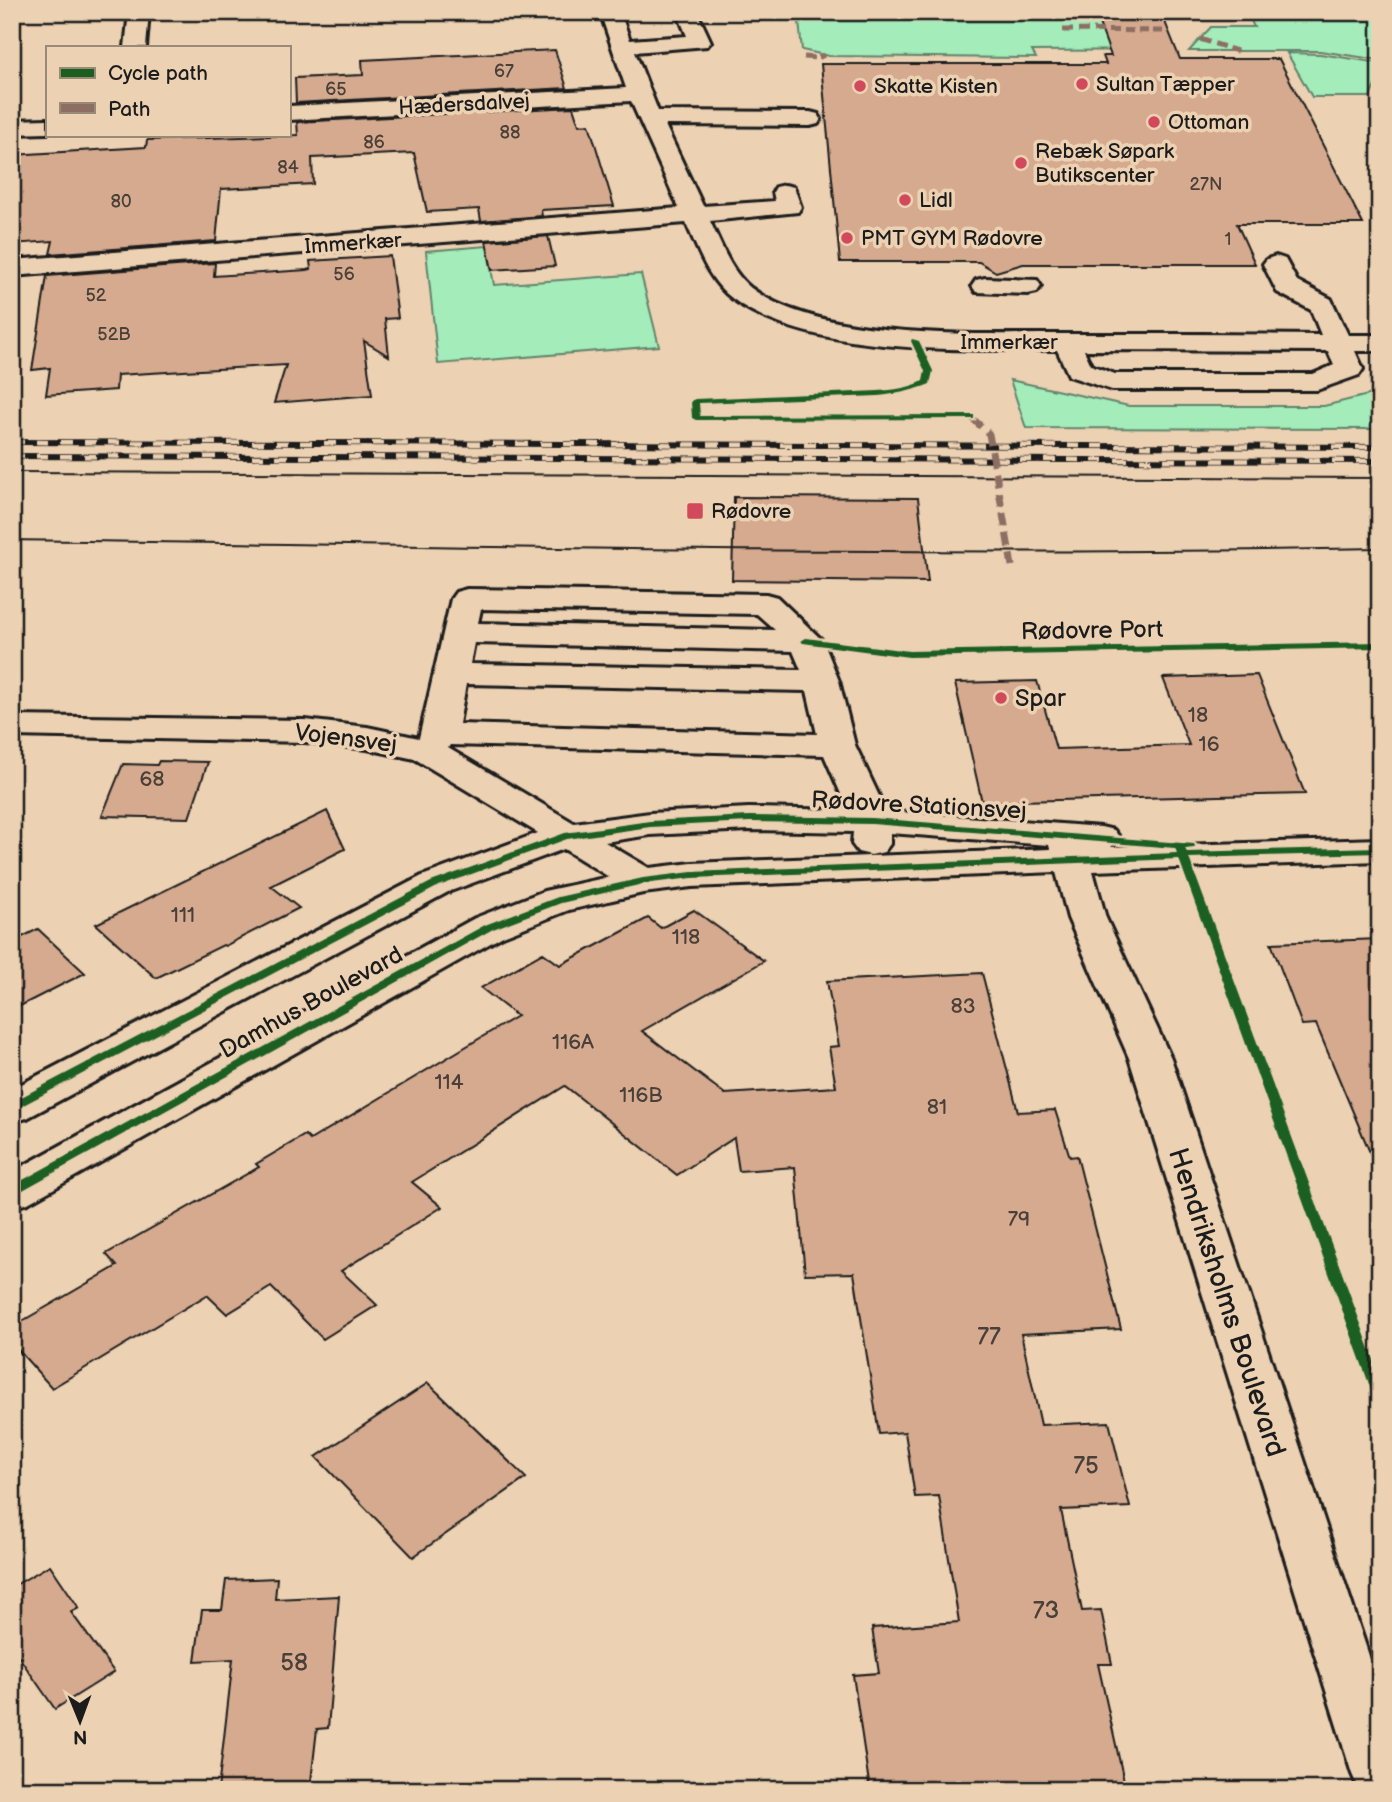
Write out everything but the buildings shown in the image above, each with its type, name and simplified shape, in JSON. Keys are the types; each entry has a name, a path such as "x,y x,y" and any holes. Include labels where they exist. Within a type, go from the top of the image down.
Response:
{"street":[{"path":"136,46 139,12"},
{"name":"Immerkær","path":"610,12 649,118 720,270 741,293 771,310 814,325 915,341 1380,343"},
{"path":"621,47 700,42 687,12"},
{"name":"Hædersdalvej","path":"290,113 639,94"},
{"path":"649,118 810,118"},
{"path":"12,127 46,125"},
{"path":"693,214 789,207 785,192"},
{"name":"Immerkær","path":"12,268 693,214"},
{"path":"1067,342 1079,370 1112,382 1317,382 1349,369 1322,305 1286,286 1276,264"},
{"path":"985,286 1028,286"},
{"name":"Rødovre Stationsvej","path":"453,674 461,634 806,641 822,681 837,745 872,821 869,867"},
{"path":"822,681 453,674 434,743 837,745"},
{"name":"Vojensvej","path":"12,726 305,731 434,743 491,787 565,836 643,881"},
{"name":"Rødovre Stationsvej","path":"565,836 650,824 749,819 872,821 1068,848"},
{"name":"Damhus Boulevard","path":"12,1107 435,884 565,836"},
{"name":"Rødovre Stationsvej","path":"643,881 692,875 869,867 1068,848 1271,852 1380,850"},
{"name":"Hendriksholms Boulevard","path":"1068,848 1087,918 1150,1058 1380,1774"},
{"name":"Damhus Boulevard","path":"12,1192 489,926 558,900 643,881"}],"green space":[{"path":"798,12 1095,12 1099,23 1154,24 1167,50 1032,51 1036,58 829,56 802,50"},
{"path":"1247,12 1380,12 1380,60 1320,51 1189,51 1211,27 1254,27"},
{"path":"1287,53 1320,54 1380,63 1380,75 1370,97 1312,97"},
{"path":"487,246 494,285 641,274 659,346 438,364 426,251"},
{"path":"1010,380 1129,406 1324,406 1380,392 1380,429 1026,428"}],"tram line":[{"path":"12,472 1380,478"},
{"path":"12,540 867,551 1380,548"}],"railway":[{"path":"12,442 1380,447"},
{"path":"12,456 1380,461"}],"marked path":[{"path":"1063,30 1165,31"},
{"path":"1200,39 1237,51"},
{"path":"804,57 818,58 824,55"},
{"path":"971,417 989,434 1012,566"}],"cycle path":[{"path":"915,341 929,371 927,382 918,386 878,393 695,401 696,418 971,417"},
{"name":"Rødovre Port","path":"806,641 909,654 1380,645"},
{"path":"12,1107 435,884 565,836 650,824 749,819 872,821 1190,846"},
{"path":"1179,845 1380,1395"},
{"path":"12,1192 489,927 558,900 643,881 692,875 1380,850"}],"place":[{"name":"Sultan Tæpper","path":"1082,84"},
{"name":"Skatte Kisten","path":"860,86"},
{"name":"Ottoman","path":"1154,122"},
{"name":"Rebæk Søpark Butikscenter","path":"1021,163"},
{"name":"Lidl","path":"905,200"},
{"name":"PMT GYM Rødovre","path":"847,238"},
{"name":"Rødovre","path":"695,511"},
{"name":"Spar","path":"1001,698"}]}
